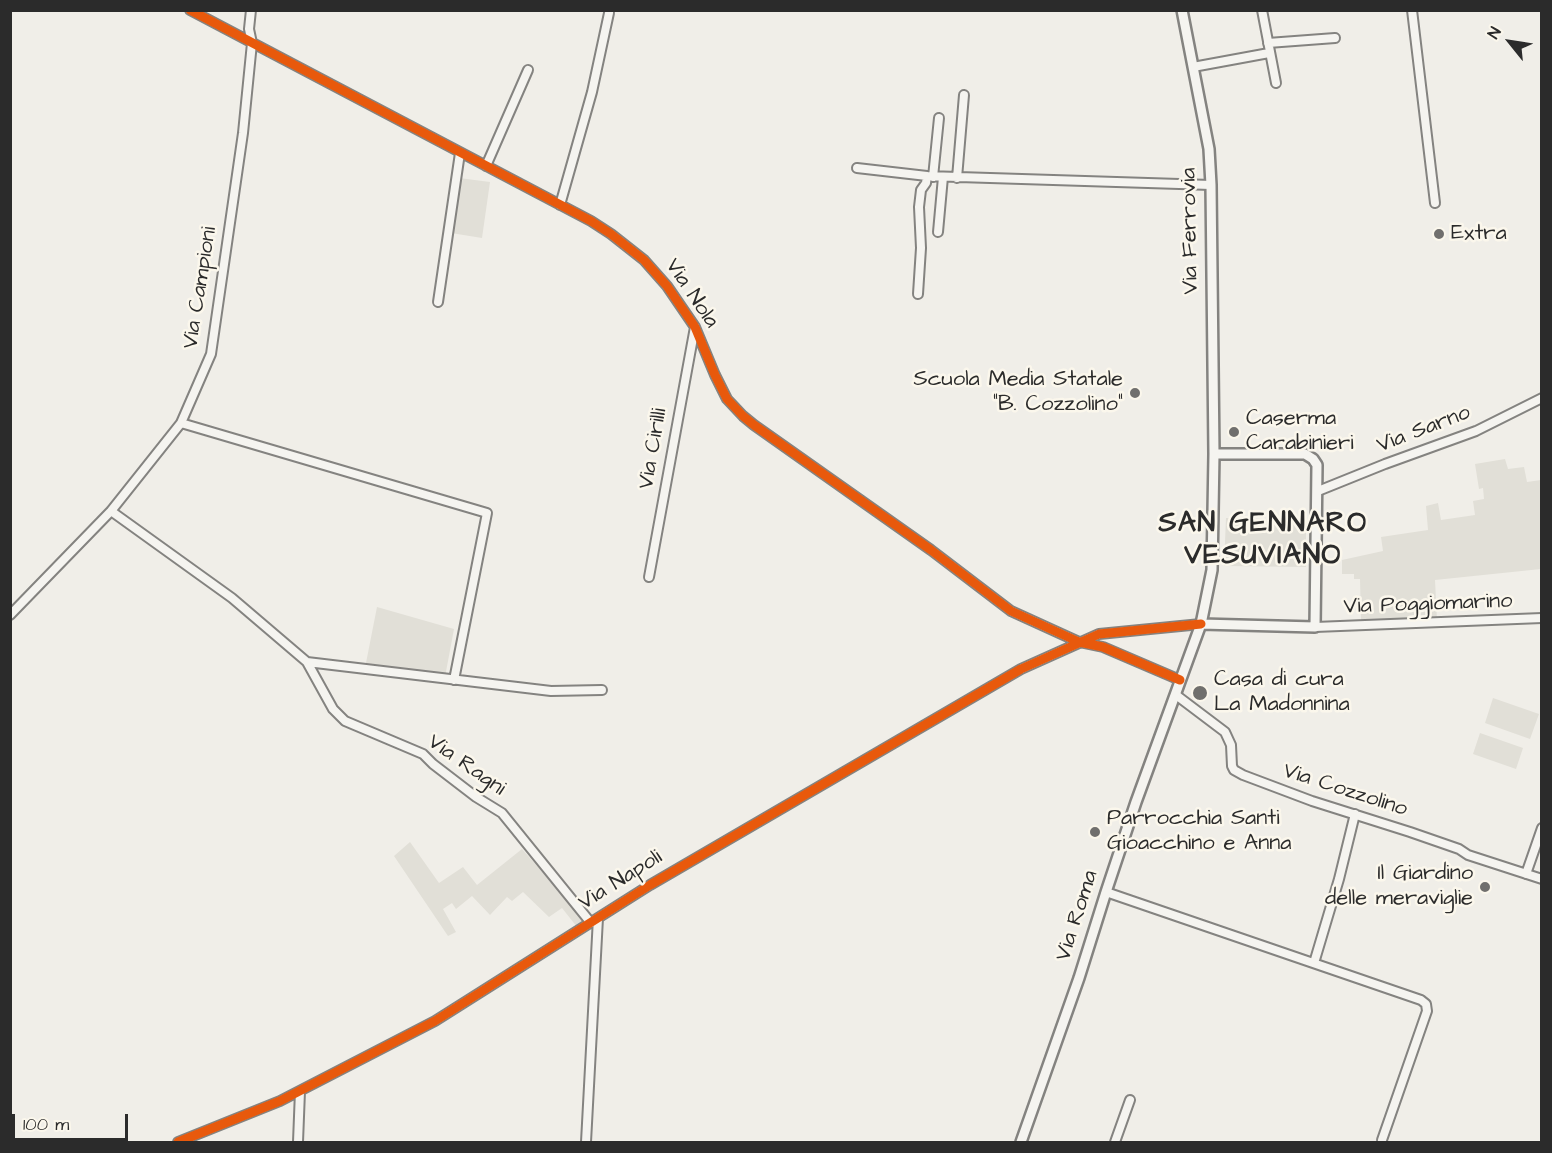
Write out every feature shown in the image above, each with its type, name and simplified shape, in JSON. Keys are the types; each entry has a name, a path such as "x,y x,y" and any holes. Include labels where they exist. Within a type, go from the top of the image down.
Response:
{"main road":[{"name":"Via Ferrovia","path":"1182,10 1209,149 1211,185 1214,454 1212,570 1201,624"},
{"path":"1201,624 1316,627 1317,465 1305,454 1214,454"},
{"name":"Via Roma","path":"1021,1143 1079,978 1106,892 1201,624"}],"street":[{"name":"Via Nola","path":"190,10 611,234 644,260 667,286 695,327 722,390 743,416 931,550 1011,611 1079,642 1103,647 1180,680"},
{"name":"Via Campioni","path":"10,615 111,511 181,423 211,354 243,133 252,43 249,29 251,10"},
{"path":"1262,10 1276,83"},
{"path":"1412,10 1435,203"},
{"path":"560,205 592,92 609,13"},
{"path":"1268,43 1335,38"},
{"path":"1193,67 1269,53"},
{"path":"486,166 528,70"},
{"path":"957,178 964,95"},
{"path":"918,294 921,190 930,176 939,118"},
{"path":"438,302 460,153"},
{"path":"857,168 957,178 1211,185"},
{"path":"938,232 943,177"},
{"name":"Via Cirilli","path":"649,577 695,327"},
{"name":"Via Sarno","path":"1318,491 1476,431 1542,398"},
{"path":"181,423 487,513 454,680"},
{"name":"Via Ragni","path":"111,511 232,598 307,662 333,709 345,721 423,754 476,797 502,813 591,923"},
{"name":"Via Poggiomarino","path":"1316,627 1542,618"},
{"name":"Via Napoli","path":"178,1143 279,1101 435,1021 650,885 1021,669 1098,634 1201,624"},
{"path":"307,662 551,691 602,690"},
{"name":"Via Cozzolino","path":"1176,695 1225,732 1231,745 1232,766 1243,776 1542,879"},
{"path":"1314,963 1339,879 1355,814"},
{"path":"1526,874 1542,828"},
{"path":"1106,892 1421,1000 1426,1004 1427,1011 1382,1140"},
{"path":"586,1143 598,918"},
{"path":"298,1143 300,1091"},
{"path":"1115,1143 1130,1100"}],"shaded area":[{"path":"459,178 490,182 482,238 451,233"},
{"path":"1505,459 1508,469 1524,467 1527,482 1541,480 1541,569 1435,580 1437,620 1361,621 1360,579 1354,579 1354,574 1342,574 1342,560 1383,551 1381,537 1428,530 1426,506 1438,503 1441,520 1475,515 1473,501 1484,499 1483,488 1479,489 1475,464"},
{"path":"1226,518 1306,521 1306,567 1224,566"},
{"path":"377,607 454,629 445,677 365,668"},
{"path":"1493,698 1539,714 1530,739 1485,723"},
{"path":"1480,733 1523,748 1516,769 1473,754"},
{"path":"410,842 439,883 463,867 477,885 522,849 587,922 577,927 562,908 549,917 523,892 512,901 507,897 490,915 472,896 456,909 452,903 443,909 456,932 448,936 394,856"}],"cycle path":[{"path":"190,10 591,221 611,234 644,260 667,286 695,327 727,399 754,425 931,550 1011,611 1079,642 1103,647 1180,680"},
{"path":"178,1142 280,1101 435,1021 650,885 1021,669 1099,634 1201,624"}],"place":[{"name":"Extra","path":"1439,234"},
{"name":"Scuola Media Statale \"B. Cozzolino\"","path":"1135,393"},
{"name":"Caserma Carabinieri","path":"1234,432"},
{"name":"Casa di cura La Madonnina","path":"1200,693"},
{"name":"Parrocchia Santi Gioacchino e Anna","path":"1095,832"},
{"name":"Il Giardino delle meraviglie","path":"1485,887"}],"district":[{"name":"SAN GENNARO VESUVIANO","path":"1263,541"}]}
